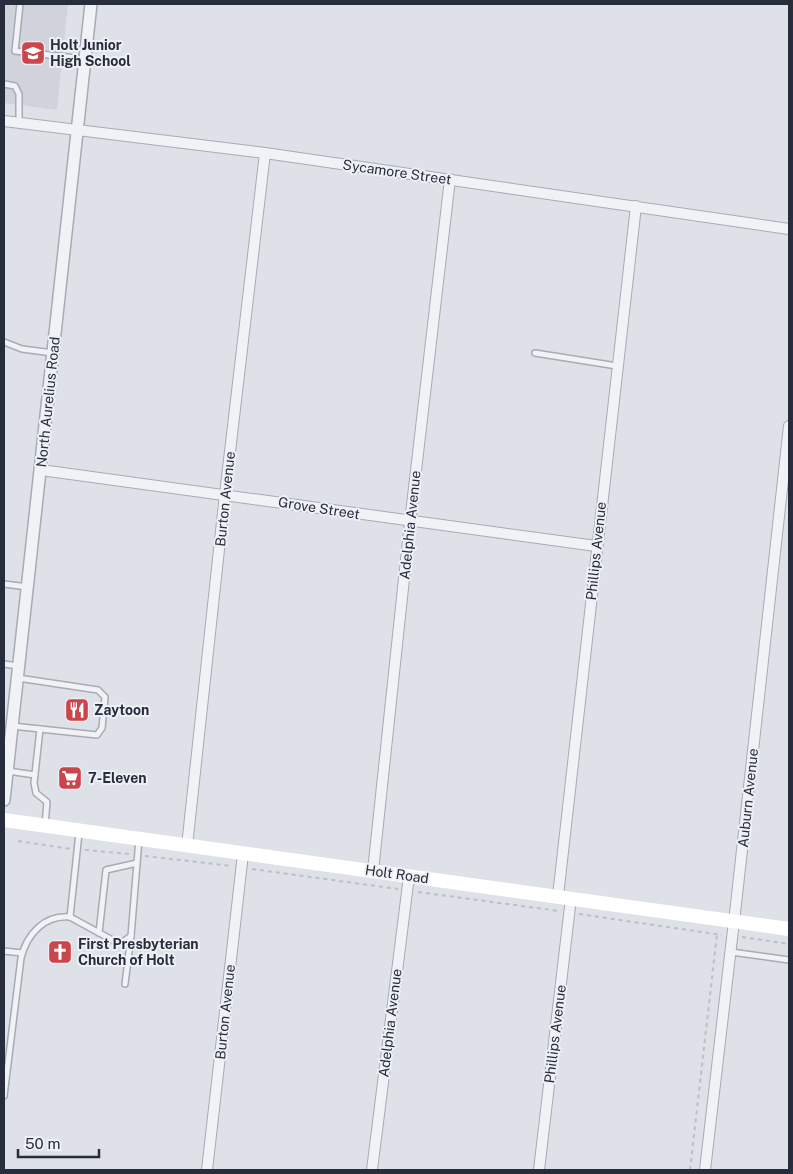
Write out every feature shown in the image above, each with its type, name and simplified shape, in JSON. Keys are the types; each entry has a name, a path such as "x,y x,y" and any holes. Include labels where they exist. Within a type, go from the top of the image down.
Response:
{"main road":[{"name":"Holt Road","path":"4,820 789,929"}],"street":[{"name":"North Aurelius Road","path":"4,800 7,771 6,753 12,726 18,678 91,4"},
{"name":"Sycamore Street","path":"4,121 265,153 789,229"},
{"name":"Burton Avenue","path":"187,846 225,494 265,153"},
{"name":"Adelphia Avenue","path":"373,871 410,522 450,180"},
{"name":"Phillips Avenue","path":"539,1170 596,546 636,206"},
{"name":"Auburn Avenue","path":"705,1170 789,426"},
{"name":"Grove Street","path":"41,470 596,546"},
{"name":"Burton Avenue","path":"207,1170 243,854"},
{"name":"Adelphia Avenue","path":"372,1170 409,876"}],"lane":[{"path":"20,4 15,51 84,59"},
{"path":"4,84 15,86 19,94 19,123"},
{"path":"4,342 22,350 53,353"},
{"path":"535,353 617,366"},
{"path":"4,584 28,587"},
{"path":"4,664 19,666"},
{"path":"12,726 97,735 102,728 106,701 98,690 18,678"},
{"path":"40,729 35,775 36,793 47,802 45,826"},
{"path":"7,771 35,775"},
{"path":"70,916 80,830"},
{"path":"125,984 139,839"},
{"path":"99,933 106,870 137,863"},
{"path":"4,1096 22,953 31,935 44,922 57,917 70,916 116,942 124,941 131,936"},
{"path":"4,951 22,953"},
{"path":"731,952 789,960"}],"path":[{"path":"690,1170 717,934"}],"shaded area":[{"name":"Holt Junior High School","path":"4,4 68,4 57,110 4,103"}],"place":[{"name":"Holt Junior High School","path":"33,53"},
{"name":"Zaytoon","path":"77,710"},
{"name":"7-Eleven","path":"70,778"},
{"name":"First Presbyterian Church of Holt","path":"60,952"}]}
